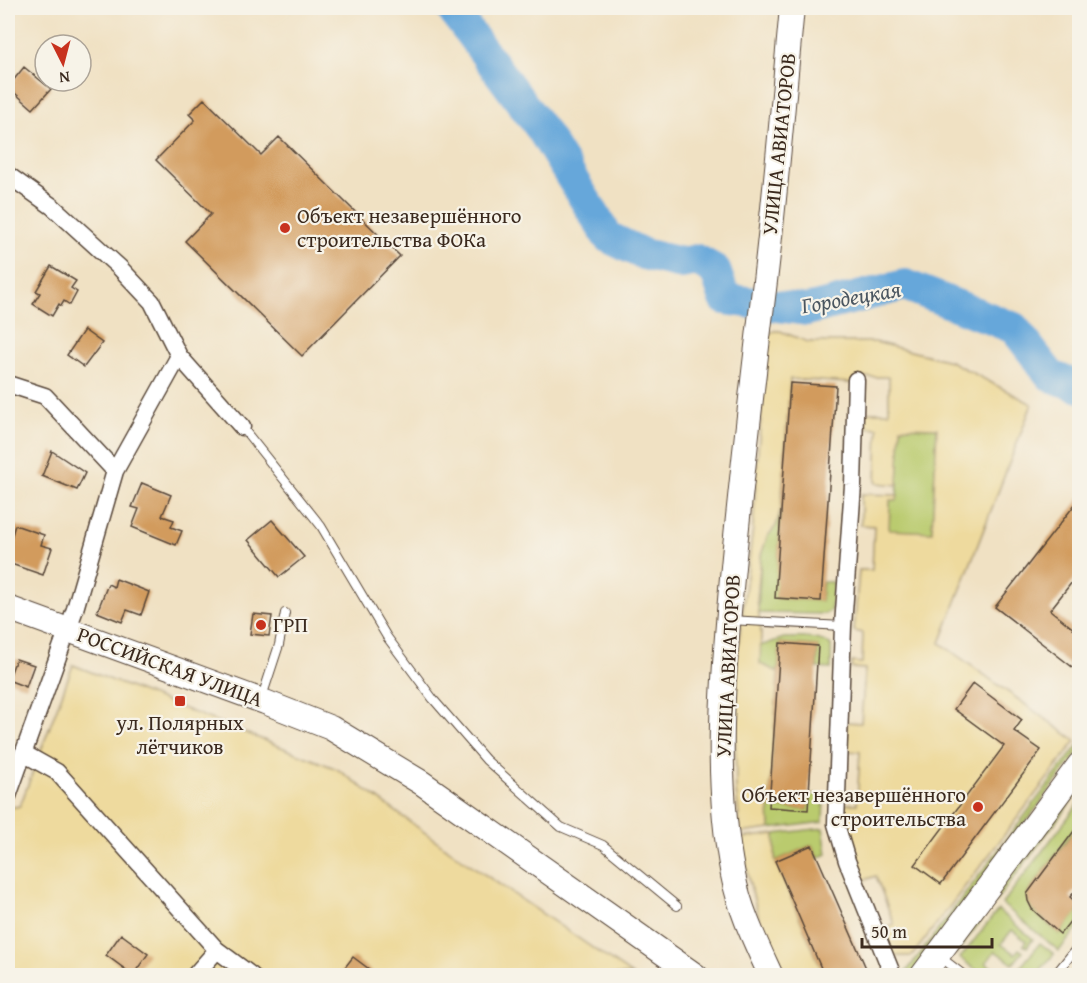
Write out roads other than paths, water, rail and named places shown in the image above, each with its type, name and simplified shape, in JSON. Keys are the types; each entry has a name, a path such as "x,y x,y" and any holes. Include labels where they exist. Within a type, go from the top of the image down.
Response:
{"street":[{"name":"УЛИЦА АВИАТОРОВ","path":"771,975 746,922 733,877 722,776 722,722 723,676 738,507 765,281 792,8"},
{"path":"8,175 53,207 120,268 153,302 179,356 242,427"},
{"path":"8,796 68,630 115,471 179,356"},
{"path":"856,380 853,485 843,626 836,824 847,861 893,975"},
{"path":"8,384 45,396 115,471"},
{"name":"РОССИЙСКАЯ УЛИЦА","path":"8,608 261,700 331,728 422,783 696,975"},
{"path":"23,753 57,771 217,950 252,975"},
{"path":"922,975 1080,764"},
{"path":"194,975 217,950"}],"lane":[{"path":"242,427 321,526 387,637 433,699 486,760 561,827 603,845 677,906"},
{"path":"261,700 279,645 285,613"},
{"path":"729,620 843,626"},
{"path":"1053,975 1080,944"},
{"path":"938,955 965,975"}],"waterway":[{"name":"Городецкая","path":"451,8 542,130 608,237 643,254 681,263 697,260 715,270 725,299 807,310 905,285 1014,328 1051,376 1080,387"}],"place":[{"name":"Объект незавершённого строительства ФОКа","path":"285,228"},
{"name":"ГРП","path":"261,625"},
{"name":"ул. Полярных лётчиков","path":"180,701"},
{"name":"Объект незавершённого строительства","path":"978,807"}]}
